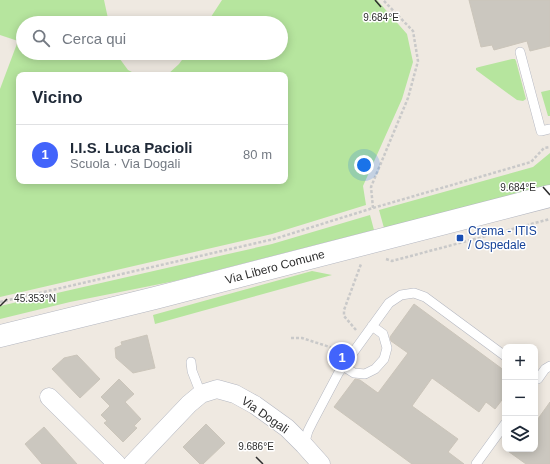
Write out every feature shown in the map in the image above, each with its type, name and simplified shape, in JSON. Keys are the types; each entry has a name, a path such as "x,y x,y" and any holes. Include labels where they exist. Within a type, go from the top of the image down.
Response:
{"main road":[{"name":"Via Libero Comune","path":"0,336 155,298 550,196"}],"street":[{"name":"Via Dogali","path":"132,464 189,404 201,394 217,389 236,394 255,405 287,428 321,464"},
{"path":"49,397 116,464"}],"lane":[{"path":"520,52 541,131 550,129"},
{"path":"304,445 312,423 339,372 389,303 401,295 414,293 425,297 502,354"},
{"path":"343,366 354,373 365,374 375,369 384,359 387,348 383,334 372,326"},
{"path":"191,362 192,371 201,394"},
{"path":"538,378 545,369 550,366"},
{"path":"476,464 502,428"}],"path":[{"path":"373,208 371,187 408,98 418,61 413,31 383,0"},
{"path":"0,302 274,238 531,162 544,148 550,147"},
{"path":"379,257 392,261 550,219"},
{"path":"355,264 362,262"},
{"path":"360,268 344,310 344,316 355,329 365,337"},
{"path":"291,338 302,338 337,350"}],"green space":[{"path":"0,0 104,0 107,16 16,16 16,40 0,35"},
{"path":"222,0 377,0 407,34 413,62 402,99 363,186 366,205 272,234 0,297 0,89 16,46 16,60 121,60 128,70 132,72 16,72 16,184 288,184 288,72 170,72 182,60 288,60 288,16 212,16"},
{"path":"515,59 516,61 526,99 523,101 517,100 476,70 476,68 479,67"},
{"path":"550,90 550,116 548,116 541,92"},
{"path":"550,153 550,185 384,228 379,210 533,167"},
{"path":"370,215 374,230 175,281 70,302 0,319 0,306 272,244"},
{"path":"312,271 332,275 155,324 153,315"}],"building":[{"path":"469,0 550,0 550,46 530,51 527,41 494,50 492,45 481,47"},
{"path":"414,304 502,369 502,400 495,409 486,402 479,412 432,378 412,406 458,439 448,452 464,464 412,464 334,407 355,379 360,380 378,393 408,353 391,341 390,337"},
{"path":"147,335 155,368 133,373 116,358 115,348 122,345 121,342"},
{"path":"77,355 100,379 80,398 52,369 64,358"},
{"path":"119,379 134,394 125,402 141,419 134,426 137,428 123,442 104,423 107,421 101,415 110,406 101,397"},
{"path":"550,402 550,464 526,464 509,452 538,452 538,419"},
{"path":"206,424 225,443 203,464 200,464 183,447"},
{"path":"44,427 77,464 42,464 25,444"}],"place":[{"name":"Crema - ITIS / Ospedale","path":"460,238"},
{"name":"I.I.S. Luca Pacioli","path":"342,357"}]}
